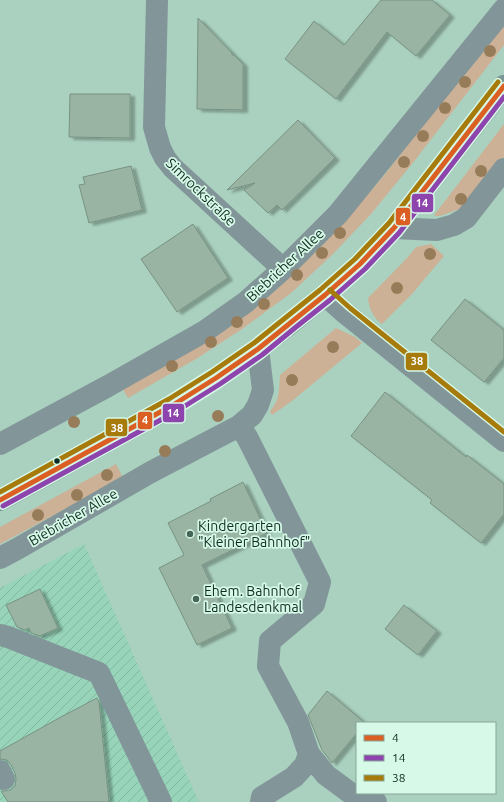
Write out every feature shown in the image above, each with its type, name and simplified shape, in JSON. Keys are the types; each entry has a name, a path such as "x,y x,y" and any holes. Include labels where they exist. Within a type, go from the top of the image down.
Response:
{"main road":[{"path":"0,500 179,401 216,378 258,349 325,295 360,264 394,228 504,86"}],"street":[{"name":"Simrockstraße","path":"157,0 154,127 160,148 165,158 173,168 283,269"},
{"name":"Biebricher Allee","path":"0,444 97,392 205,331 246,302 283,269 338,214 504,9"},
{"path":"394,228 437,230 454,225 466,218 504,169"},
{"path":"325,295 345,313 504,441"},
{"name":"Biebricher Allee","path":"8,553 142,477 238,426 252,415 258,405 263,390 258,349"},
{"path":"238,426 247,437 320,582 314,604 270,641 268,666 298,722 309,754 326,775 348,792 360,800 376,802"},
{"path":"0,635 99,673 161,802"},
{"path":"261,802 262,797 294,777 305,765 309,754"}],"shaded area":[{"path":"504,22 504,45 412,164 371,214 332,255 291,293 242,329 196,359 128,398 122,388 338,228 382,178"},
{"path":"504,124 504,157 465,207 440,216 434,216 435,214"},
{"path":"431,244 444,256 412,294 382,324 376,319 372,312 368,298 416,247"},
{"path":"336,328 355,337 362,343 292,401 272,415 270,411 276,403 280,375"},
{"path":"116,464 123,478 0,544 0,527"},
{"path":"84,544 199,802 0,802 0,588"}],"building":[{"path":"381,0 432,0 450,15 416,56 387,32 336,99 285,59 314,21 344,45"},
{"path":"198,18 232,53 232,55 234,55 243,64 243,110 197,109"},
{"path":"70,94 130,94 130,138 69,137"},
{"path":"298,120 335,158 282,210 277,205 268,213 244,190 255,183 227,190"},
{"path":"131,166 142,210 89,223 79,185 85,184 83,177"},
{"path":"193,224 228,278 177,312 141,259"},
{"path":"465,299 504,330 504,358 484,382 431,340"},
{"path":"385,392 466,457 467,455 504,484 504,514 481,543 430,503 432,500 351,436"},
{"path":"243,482 267,533 202,565 232,628 197,645 159,568 184,555 168,523 211,501 210,499"},
{"path":"40,589 58,628 40,636 31,633 29,628 25,630 17,627 6,605"},
{"path":"404,605 437,631 418,655 385,629"},
{"path":"327,691 364,722 356,722 356,734 332,763 322,750 308,715"},
{"path":"97,698 99,702 109,802 8,802 1,791 10,790 15,786 16,779 15,773 7,760 0,759 0,751"}],"transit line":[{"name":"38","path":"0,492 169,399 212,372 254,343 320,290 355,259 389,223 498,82"},
{"name":"4","path":"0,500 173,405 216,378 258,349 325,295 360,264 394,228 504,86"},
{"name":"14","path":"3,506 177,411 220,384 262,355 330,300 365,269 399,233 504,97"},
{"name":"38","path":"330,290 350,308 504,432"}],"place":[{"name":"Kindergarten \"Kleiner Bahnhof\"","path":"190,534"},
{"name":"Ehem. Bahnhof Landesdenkmal","path":"196,599"}]}
